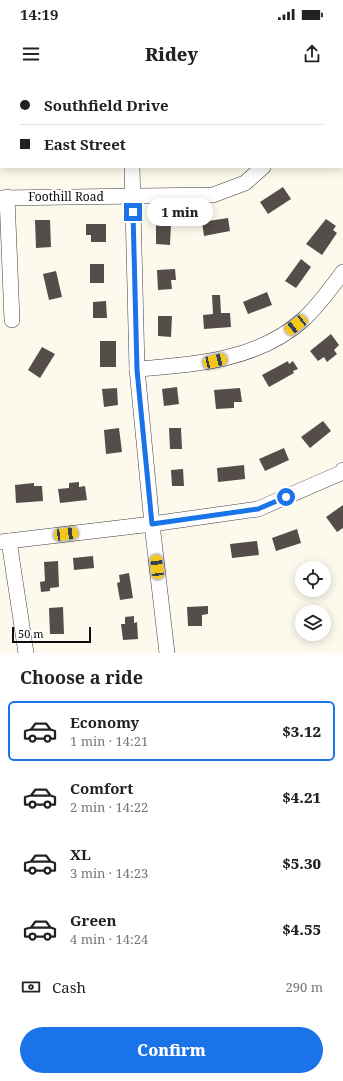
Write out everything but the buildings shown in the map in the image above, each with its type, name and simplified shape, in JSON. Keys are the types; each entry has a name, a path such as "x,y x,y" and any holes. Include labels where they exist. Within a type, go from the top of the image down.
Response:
{"street":[{"path":"132,168 137,370 152,524 167,653"},
{"name":"Foothill Road","path":"4,197 213,195 245,183 262,168"},
{"path":"4,197 12,320"},
{"path":"137,370 215,361 235,356 261,346 288,331 303,320 343,272"},
{"path":"26,653 4,542 152,524 258,509 341,473 343,470"}],"route":[{"path":"133,212 137,370 152,524 258,509 286,497"}]}
